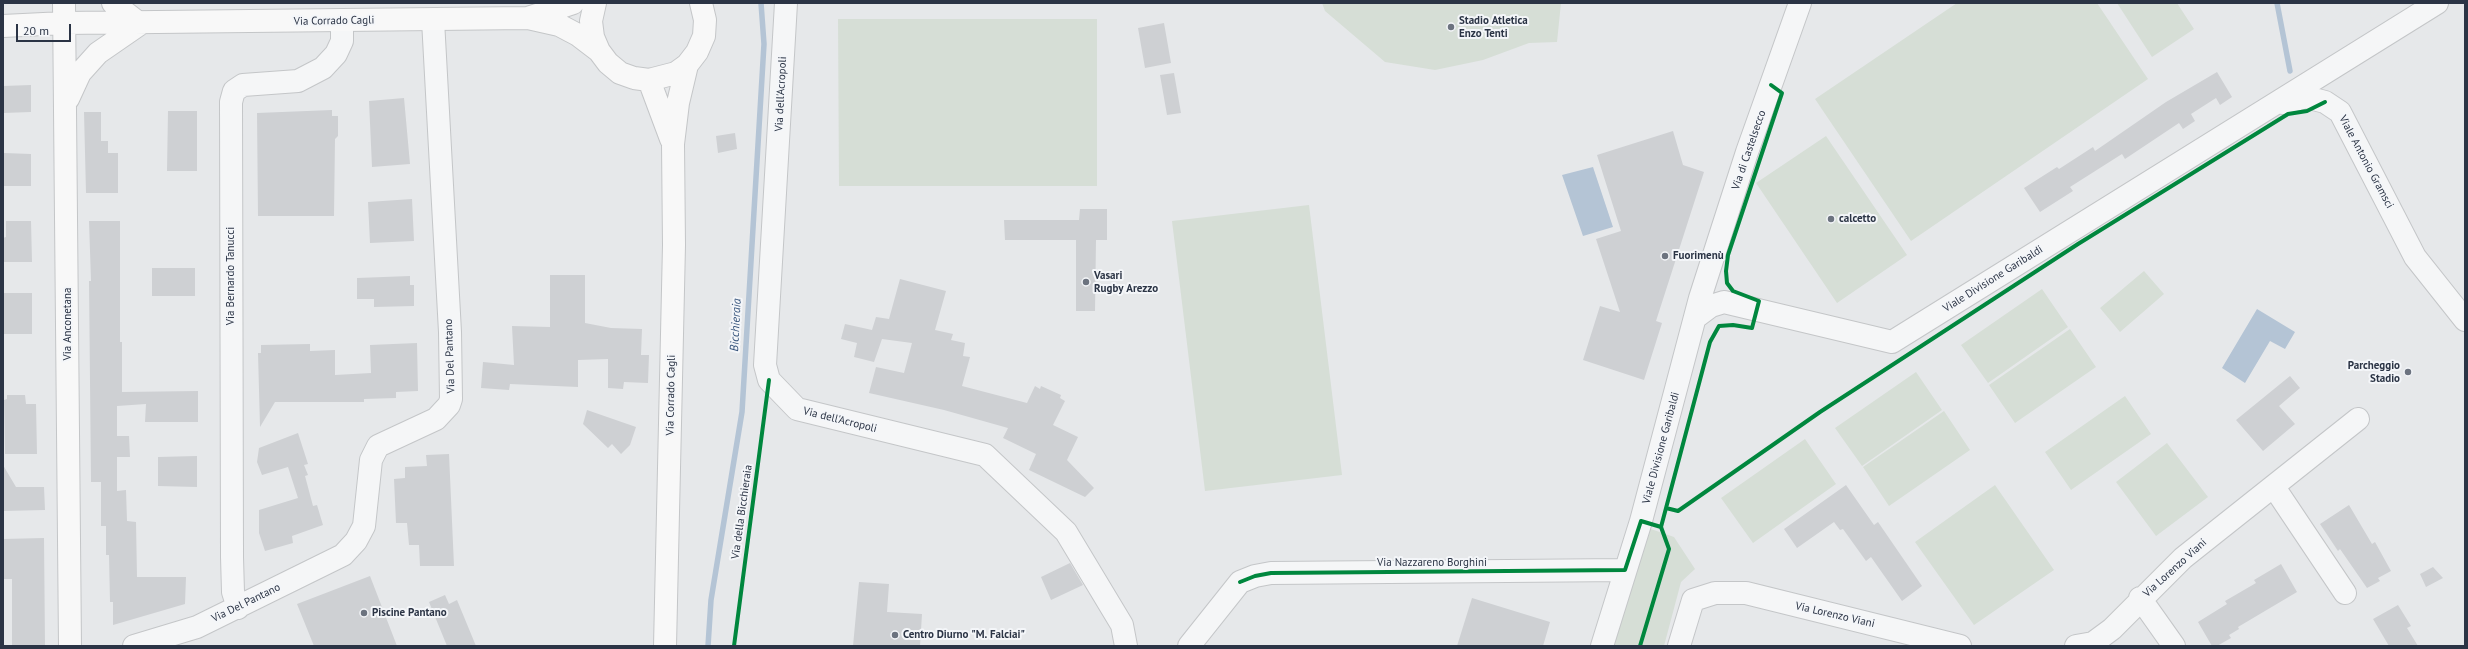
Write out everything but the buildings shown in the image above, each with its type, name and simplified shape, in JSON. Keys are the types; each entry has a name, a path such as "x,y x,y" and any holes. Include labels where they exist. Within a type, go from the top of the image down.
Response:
{"main road":[{"path":"67,102 80,73 88,63 98,53 140,24 114,3"},
{"path":"528,18 573,3"},
{"path":"595,3 591,21 593,37 598,51"},
{"path":"528,18 559,25 578,35 598,51 608,63 620,73 634,78 649,80 663,78 676,73 687,64 697,52 704,36 705,20 701,3"},
{"name":"Via Corrado Cagli","path":"3,26 64,13 140,24 528,18"},
{"name":"Via Anconetana","path":"64,13 67,102 70,646"},
{"name":"Via Corrado Cagli","path":"666,646 674,245 673,144 678,103 687,64"},
{"name":"Via Corrado Cagli","path":"649,80 661,108 673,144"}],"street":[{"name":"Via dell'Acropoli","path":"786,3 765,365 769,380 797,409 985,455 1066,532 1122,625 1126,646"},
{"name":"Via di Castelsecco","path":"1700,298 1747,152 1800,3"},
{"path":"2268,106 2437,3"},
{"name":"Via Del Pantano","path":"134,646 197,627 343,555 356,541 364,526 371,460 378,446 436,419 449,405 451,399 450,332 433,20"},
{"name":"Via Bernardo Tanucci","path":"238,608 233,592 232,558 231,102 234,91 243,85 298,81 323,68 336,54 342,40 342,21"},
{"name":"Viale Antonio Gramsci","path":"2268,106 2306,97 2325,102 2340,112 2415,257 2465,320"},
{"name":"Viale Divisione Garibaldi","path":"1724,302 1892,342 2268,106"},
{"path":"1695,318 1711,306 1724,302 1713,287 1711,265"},
{"name":"Viale Divisione Garibaldi","path":"1602,646 1641,520 1700,298"},
{"name":"Via Lorenzo Viani","path":"2076,646 2093,643 2112,629 2140,598 2183,558 2358,419"},
{"path":"2274,486 2345,593"},
{"name":"Via Nazzareno Borghini","path":"1189,646 1240,582 1254,576 1271,573 1625,570"},
{"name":"Via Lorenzo Viani","path":"1679,646 1693,600 1715,593 1746,593 1956,645"},
{"path":"2140,598 2174,646"}],"shaded area":[{"name":"Stadio Atletica Enzo Tenti","path":"1322,3 1561,3 1557,42 1529,43 1483,60 1435,70 1385,62 1325,11"},
{"path":"1957,3 2097,3 2148,79 1911,241 1815,99"},
{"path":"2117,3 2177,3 2194,29 2152,57"},
{"path":"838,19 1097,19 1097,186 839,186"},
{"name":"calcetto","path":"1826,136 1907,255 1837,303 1756,183"},
{"path":"1309,205 1342,475 1205,491 1172,221"},
{"path":"2144,271 2164,294 2120,332 2100,308"},
{"path":"2042,289 2068,327 1988,383 1961,345"},
{"path":"2070,329 2096,367 2015,423 1989,385"},
{"path":"1916,372 1942,410 1862,466 1835,428"},
{"path":"2125,396 2151,434 2071,490 2045,452"},
{"path":"1944,411 1970,450 1889,506 1863,467"},
{"path":"1805,439 1836,484 1753,543 1721,498"},
{"path":"2167,443 2208,497 2156,536 2116,482"},
{"path":"1995,485 2054,570 1974,625 1915,542"},
{"path":"1648,528 1674,537 1695,569 1681,582 1664,646 1613,646"}],"water":[{"path":"1593,167 1613,227 1583,236 1562,175"},
{"path":"2257,309 2295,332 2285,349 2270,341 2245,383 2222,368"}],"waterway":[{"name":"Bicchieraia","path":"708,646 711,600 742,412 764,44 761,3"},
{"path":"2277,3 2290,71"}],"cycle path":[{"path":"1240,582 1255,576 1271,573 1625,570 1641,521 1661,527 1710,342 1719,326 1733,325 1752,328 1759,301 1733,291 1727,283 1726,271 1728,255 1782,93 1771,85"},
{"path":"1666,508 1678,511 1820,412 2078,244 2288,114 2307,111 2325,102"},
{"name":"Via della Bicchieraia","path":"734,646 769,380"},
{"path":"1640,646 1669,549 1661,527"}],"place":[{"name":"Stadio Atletica Enzo Tenti","path":"1451,27"},
{"name":"calcetto","path":"1831,219"},
{"name":"Fuorimenù","path":"1665,256"},
{"name":"Vasari Rugby Arezzo","path":"1086,282"},
{"name":"Parcheggio Stadio","path":"2408,372"},
{"name":"Piscine Pantano","path":"364,613"},
{"name":"Centro Diurno \"M. Falciai\"","path":"895,635"}]}
